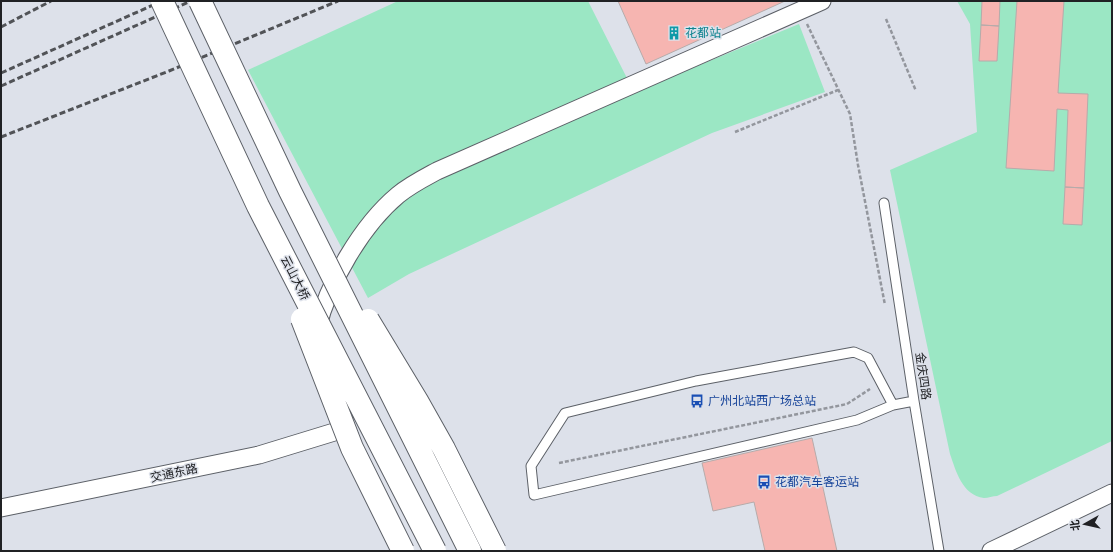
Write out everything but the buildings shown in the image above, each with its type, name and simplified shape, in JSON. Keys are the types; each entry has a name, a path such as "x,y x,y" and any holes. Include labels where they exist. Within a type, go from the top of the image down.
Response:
{"highway":[{"name":"云山大桥","path":"162,1 258,206 435,551"},
{"path":"200,1 290,191 470,551"},
{"path":"290,191 417,401 444,449 495,551"},
{"path":"258,206 352,448 403,551"}],"street":[{"path":"411,551 319,383 314,361 314,341 321,310 348,256 363,234 380,212 394,199 415,183 437,170 822,1"},
{"name":"交通东路","path":"1,508 259,455 344,429"},
{"path":"991,551 1112,493"}],"lane":[{"name":"金庆四路","path":"884,204 914,401 939,551"},
{"path":"893,405 868,358 854,352 696,381 565,413 531,466 534,495 857,420 893,405 914,401"}],"path":[{"path":"801,11 850,114 858,165 885,306"},
{"path":"886,19 916,91"},
{"path":"735,132 838,90"},
{"path":"559,463 847,404 880,382"}],"green space":[{"path":"398,1 588,1 634,92 799,24 825,92 712,133 409,274 368,298 248,70"},
{"path":"957,1 1112,1 1112,441 997,496 986,498 976,496 965,487 958,475 950,454 890,170 977,132 970,24"}],"railway":[{"path":"1,27 51,1"},
{"path":"1,73 162,1"},
{"path":"1,86 191,1"},
{"path":"1,137 169,71 338,1"}],"place":[{"name":"花都站","path":"674,33"},
{"name":"广州北站西广场总站","path":"697,401"},
{"name":"花都汽车客运站","path":"764,482"}]}
